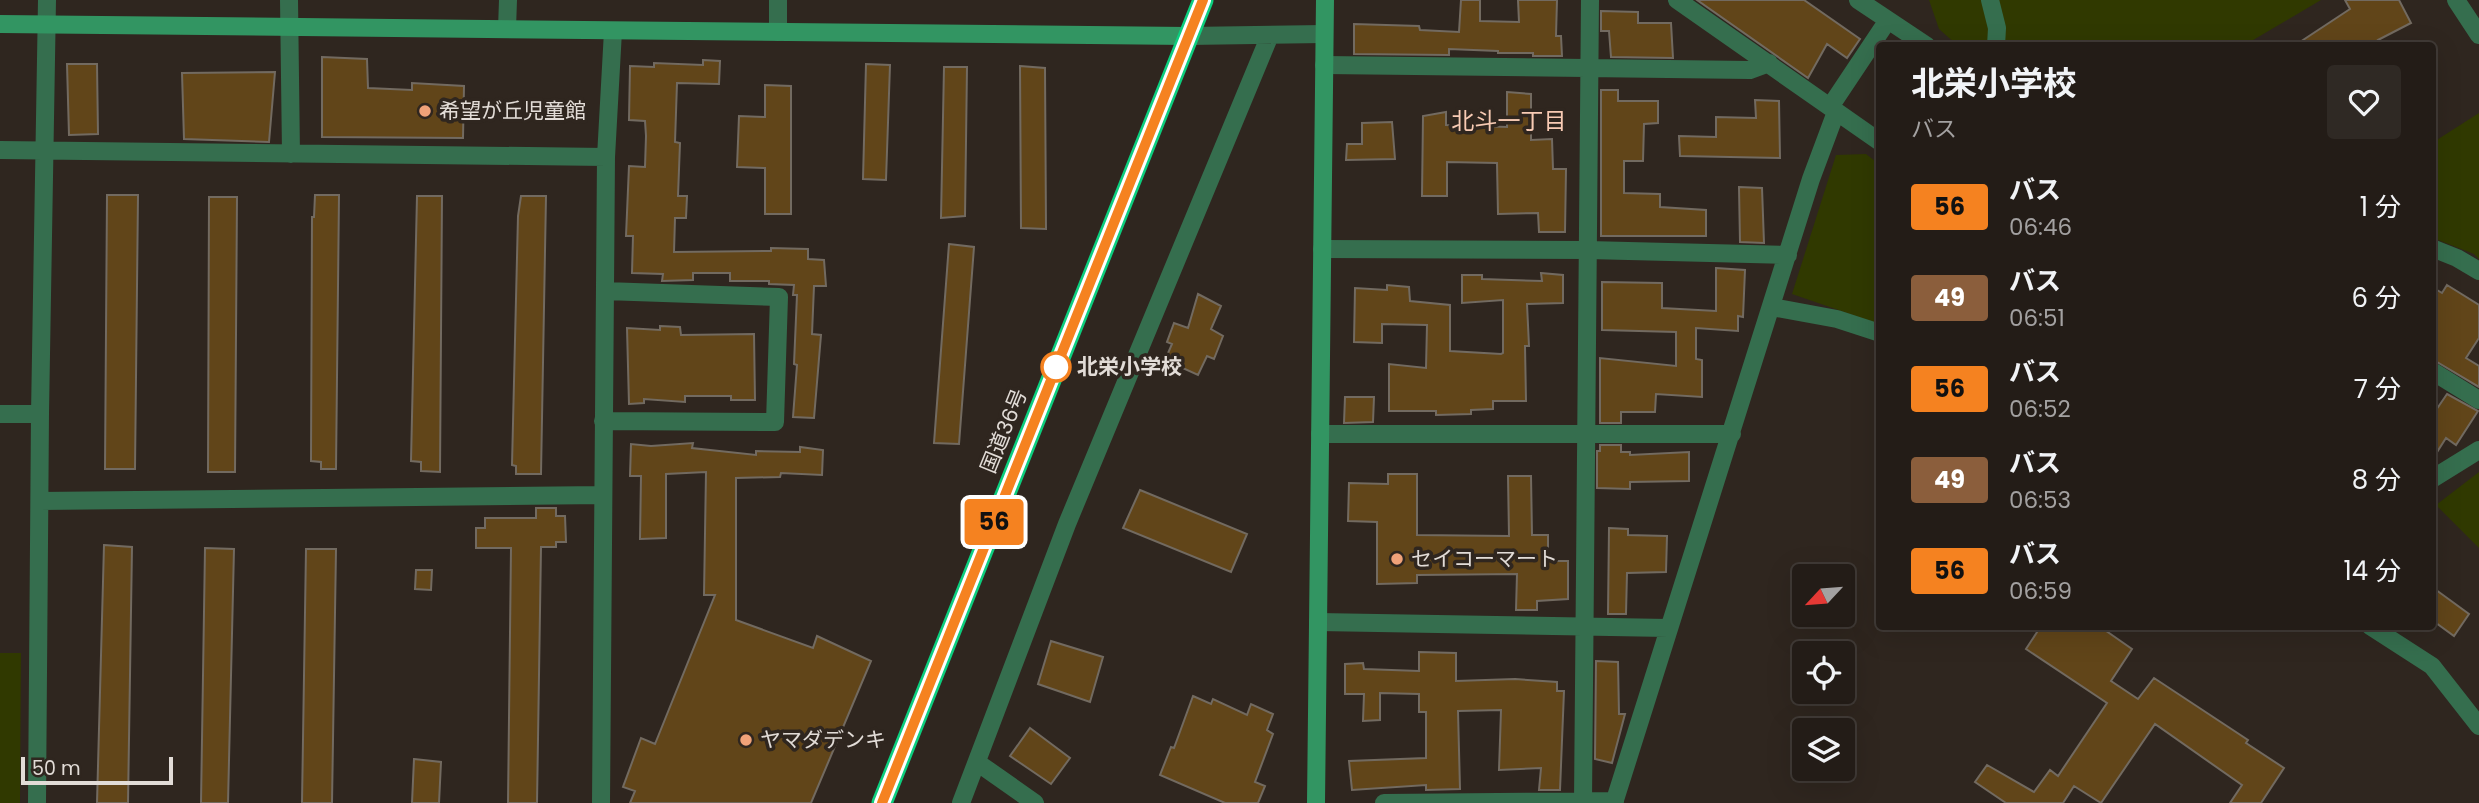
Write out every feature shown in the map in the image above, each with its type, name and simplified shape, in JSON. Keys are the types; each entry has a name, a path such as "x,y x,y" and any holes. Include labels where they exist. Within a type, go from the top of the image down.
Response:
{"highway":[{"name":"国道36号","path":"882,803 1203,0"}],"street":[{"path":"37,803 47,0"},
{"path":"289,0 291,153"},
{"path":"508,0 508,29"},
{"path":"778,0 778,32"},
{"path":"1316,803 1325,0"},
{"path":"1583,801 1590,0"},
{"path":"1680,0 1876,139"},
{"path":"1858,0 1921,42"},
{"path":"1990,0 1997,27 1996,42"},
{"path":"2456,0 2479,35"},
{"path":"1384,803 1615,802 1833,109 1888,20"},
{"path":"0,24 1188,36 1324,34"},
{"path":"601,803 606,157 613,31"},
{"path":"961,803 1066,524 1270,34"},
{"path":"1324,65 1750,70 1769,63"},
{"path":"0,150 606,157"},
{"path":"1322,249 1588,250 1788,255"},
{"path":"2436,250 2458,258 2479,271"},
{"path":"603,421 775,422 779,297 605,291"},
{"path":"1772,307 1837,319 1876,332"},
{"path":"2436,373 2479,400"},
{"path":"0,414 40,414"},
{"path":"1320,434 1732,434"},
{"path":"2436,477 2479,450"},
{"path":"40,502 603,495"},
{"path":"1318,622 1668,628"},
{"path":"2376,630 2432,666 2479,726"},
{"path":"978,763 1035,803"}],"green space":[{"path":"1929,0 2321,0 2250,42 1954,42 1939,29"},
{"path":"2479,113 2479,259 2474,254 2436,239 2436,140"},
{"path":"1866,154 1876,162 1876,323 1792,294 1836,155"},
{"path":"2479,472 2479,548 2436,505"},
{"path":"0,653 21,653 20,803 0,803"}],"building":[{"path":"1461,0 1480,0 1480,21 1519,22 1518,0 1557,0 1556,36 1561,36 1562,56 1449,49 1449,55 1354,54 1354,24 1419,26 1420,30 1459,32"},
{"path":"1697,0 1804,0 1860,39 1847,58 1827,44 1808,78"},
{"path":"2345,0 2399,0 2411,23 2378,40 2379,42 2300,42 2350,9"},
{"path":"1601,11 1638,12 1638,23 1671,23 1673,58 1611,57 1609,31 1601,31"},
{"path":"322,57 367,59 368,88 412,90 412,83 464,86 463,138 322,137"},
{"path":"703,60 720,61 719,84 677,83 675,142 680,143 678,196 687,196 686,218 675,218 674,252 808,249 808,259 824,260 826,286 814,286 812,334 821,335 814,418 793,417 797,365 794,364 797,295 793,295 794,285 769,284 769,281 730,281 730,273 693,273 693,280 662,281 663,274 632,273 633,236 626,236 629,166 645,167 646,136 645,121 629,120 630,66 654,67 654,63 703,65"},
{"path":"67,64 97,64 98,134 69,135"},
{"path":"866,64 890,65 886,180 863,179"},
{"path":"1020,66 1045,68 1046,229 1021,228"},
{"path":"944,67 967,67 965,216 941,218"},
{"path":"275,72 269,142 184,139 182,73"},
{"path":"765,85 791,86 791,214 765,214 765,168 737,167 739,116 765,117"},
{"path":"1601,90 1618,90 1618,101 1658,101 1658,123 1644,124 1643,161 1624,161 1624,193 1660,194 1660,207 1706,210 1706,236 1601,236"},
{"path":"1507,92 1531,94 1531,140 1552,139 1553,169 1566,169 1565,232 1539,232 1538,213 1498,214 1497,163 1447,162 1447,196 1422,196 1423,116 1446,112 1446,125 1507,127"},
{"path":"1755,100 1779,101 1780,158 1680,156 1679,136 1716,137 1716,117 1756,118"},
{"path":"1392,122 1395,159 1346,160 1347,144 1362,144 1362,123"},
{"path":"1739,187 1762,188 1764,243 1740,242"},
{"path":"107,195 138,195 135,469 105,469"},
{"path":"315,195 339,195 336,469 321,469 321,462 311,461 312,217"},
{"path":"417,196 442,196 440,472 421,471 421,462 411,461"},
{"path":"521,196 546,196 541,474 516,474 516,466 512,465 518,216"},
{"path":"209,197 237,197 235,472 208,472"},
{"path":"949,244 974,247 959,444 934,443"},
{"path":"1716,268 1745,270 1743,317 1738,316 1738,331 1696,328 1696,359 1702,360 1702,397 1656,394 1655,412 1621,412 1621,423 1600,423 1600,358 1676,366 1676,332 1602,330 1602,282 1662,283 1662,308 1716,311"},
{"path":"1541,273 1563,275 1563,303 1527,304 1529,346 1525,346 1526,401 1493,401 1493,409 1471,410 1471,414 1436,415 1436,411 1389,411 1389,364 1426,368 1427,325 1382,324 1382,343 1354,342 1355,288 1387,290 1387,285 1409,287 1410,301 1450,305 1450,351 1501,354 1503,300 1462,303 1462,275 1482,275 1482,279 1542,281"},
{"path":"2447,285 2479,305 2479,338 2466,358 2479,366 2479,387 2436,361 2436,289 2442,293"},
{"path":"1198,294 1221,306 1211,329 1223,336 1214,359 1207,356 1198,375 1165,360 1172,344 1167,342 1174,323 1188,328"},
{"path":"660,326 680,327 681,335 754,334 755,400 731,400 731,396 685,396 685,402 644,399 644,403 629,404 627,328 660,330"},
{"path":"2447,394 2478,411 2456,445 2446,438 2436,454 2436,410"},
{"path":"1345,397 1374,397 1373,422 1344,423"},
{"path":"693,443 692,448 756,455 756,451 800,452 800,447 823,450 822,475 781,473 780,477 736,478 736,620 813,648 817,636 871,661 811,803 630,803 635,791 623,787 641,738 655,744 715,595 704,595 706,472 666,474 666,538 640,539 641,476 630,476 631,444 651,446"},
{"path":"1600,445 1621,445 1621,452 1630,452 1630,455 1689,452 1689,481 1630,482 1630,489 1597,488 1597,451 1600,451"},
{"path":"1388,474 1417,474 1417,535 1509,536 1508,476 1531,476 1532,535 1548,535 1548,561 1568,561 1568,599 1537,601 1537,610 1516,610 1517,574 1417,575 1417,583 1377,584 1377,522 1348,521 1349,483 1388,484"},
{"path":"1140,490 1247,534 1231,572 1123,528"},
{"path":"536,508 556,508 556,516 565,516 566,542 556,542 556,547 541,547 537,803 508,803 511,548 476,548 476,528 485,528 485,518 536,518"},
{"path":"1609,528 1628,529 1628,535 1667,536 1666,572 1627,573 1626,614 1608,614"},
{"path":"104,545 132,547 128,803 97,803"},
{"path":"205,548 234,549 228,803 201,803"},
{"path":"306,549 336,549 332,803 302,803"},
{"path":"416,570 432,570 431,590 415,589"},
{"path":"2436,590 2469,614 2454,636 2436,623"},
{"path":"2038,630 2105,630 2132,649 2111,681 2138,699 2154,678 2248,740 2246,743 2284,768 2261,803 2230,803 2242,785 2155,724 2101,803 2074,786 2063,803 2006,803 1975,782 1987,765 2034,792 2050,770 2058,776 2107,703 2026,649"},
{"path":"1051,641 1103,657 1090,702 1038,684"},
{"path":"1419,652 1456,653 1456,681 1515,679 1557,682 1557,691 1564,691 1560,790 1539,790 1541,768 1499,770 1501,710 1458,711 1460,789 1426,790 1426,785 1352,790 1349,761 1426,758 1426,712 1419,712 1419,694 1380,693 1380,720 1363,721 1364,694 1345,694 1345,664 1363,663 1364,669 1419,671"},
{"path":"1596,661 1618,662 1619,714 1625,714 1612,763 1595,759"},
{"path":"1193,696 1211,704 1213,699 1247,715 1251,704 1273,714 1267,730 1273,734 1255,782 1265,786 1258,803 1225,803 1160,775 1171,747 1174,748"},
{"path":"1030,728 1070,758 1051,784 1010,756"},
{"path":"414,759 441,762 439,803 412,803"}],"bus line":[{"name":"56","path":"882,803 1203,0"}],"place":[{"name":"希望が丘児童館","path":"425,111"},
{"name":"北栄小学校","path":"1056,367"},
{"name":"セイコーマート","path":"1397,559"},
{"name":"ヤマダデンキ","path":"746,740"}],"district":[{"name":"北斗一丁目","path":"1509,121"}]}
